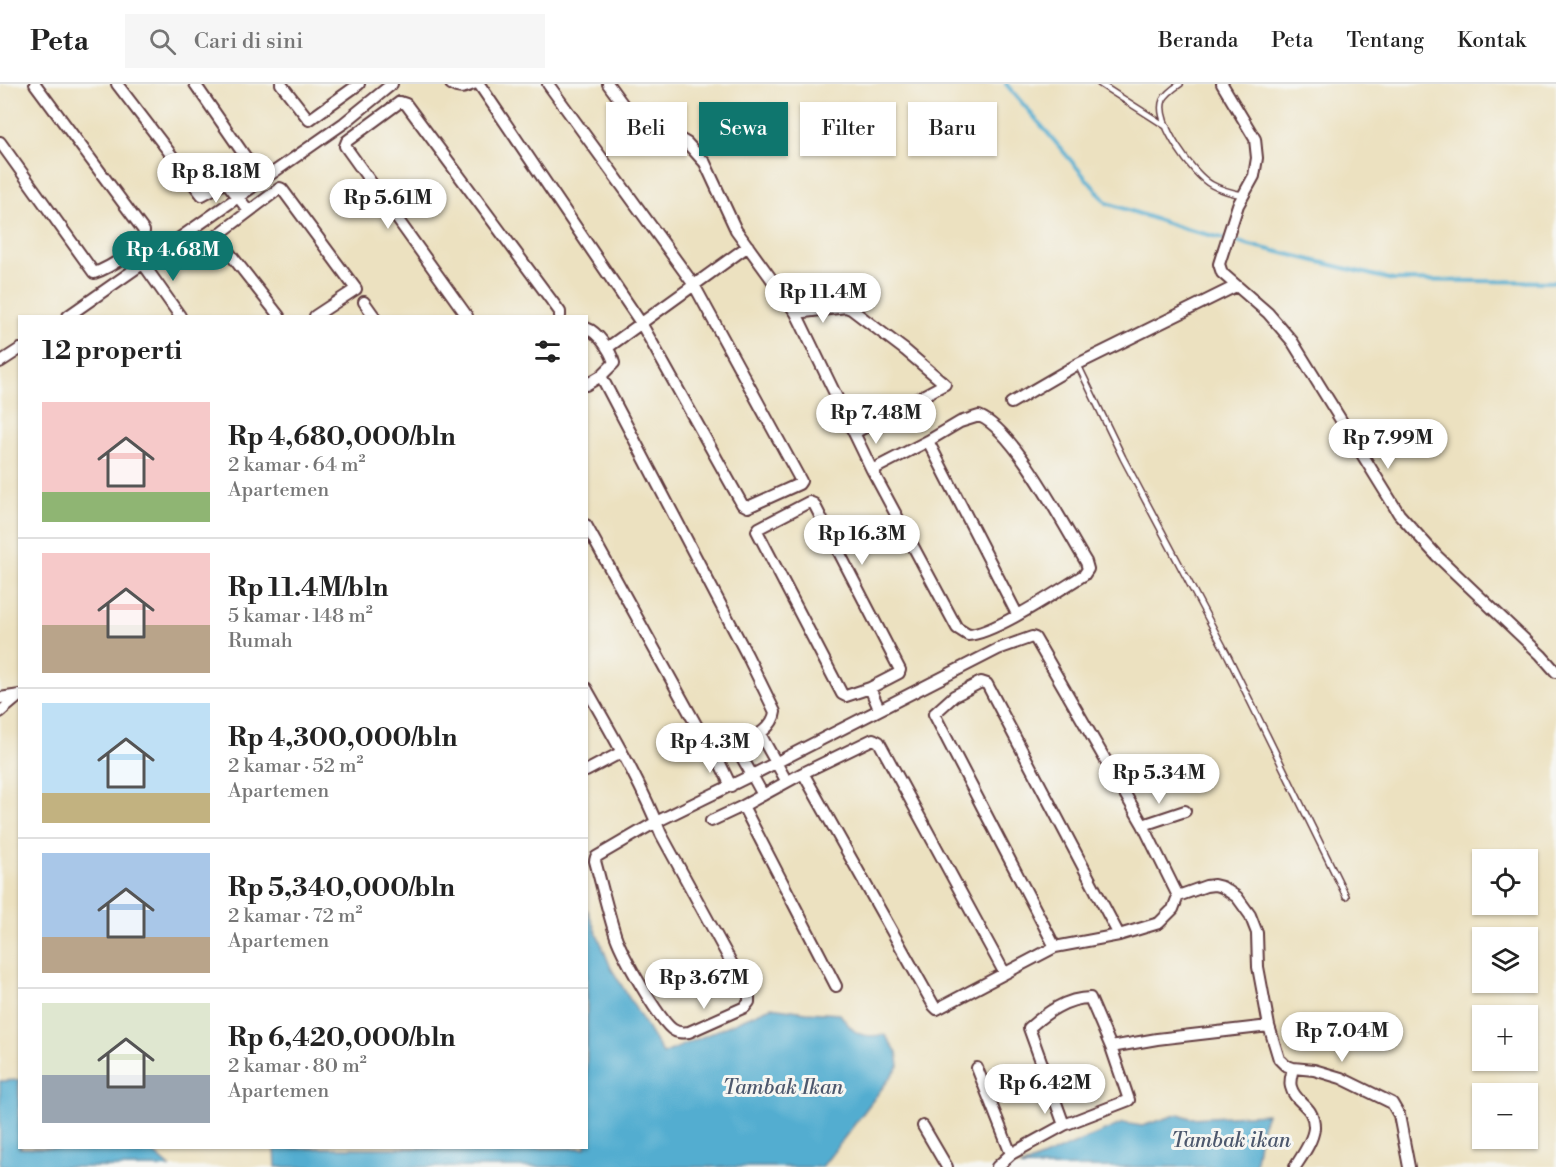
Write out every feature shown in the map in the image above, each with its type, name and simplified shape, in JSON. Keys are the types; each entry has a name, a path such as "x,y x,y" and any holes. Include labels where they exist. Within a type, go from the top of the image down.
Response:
{"street":[{"path":"0,142 96,273 119,261 143,237 144,231 35,84"},
{"path":"117,84 200,194 204,194 226,182 249,161 195,84"},
{"path":"281,84 309,120 358,84"},
{"path":"70,315 129,276 344,123 392,84"},
{"path":"451,84 457,88 465,88 472,84"},
{"path":"479,84 641,323 744,506 748,507 801,482 694,285 548,84"},
{"path":"608,84 624,106 687,143 696,152 714,181 736,230 796,313 872,470 957,627 968,635 987,630 1084,575 1088,569 1035,477 1000,430 988,419 979,416 970,418 872,470"},
{"path":"1222,84 1255,139 1257,158 1254,176 1240,200 1219,264 1222,273 1268,313 1292,341 1400,513 1437,556 1556,672"},
{"path":"466,315 345,146 346,141 400,102 406,104 560,315"},
{"path":"332,105 344,123"},
{"path":"226,182 249,212"},
{"path":"278,315 220,241 218,235 277,189 282,189 356,289 317,315"},
{"path":"607,348 748,246"},
{"path":"119,261 129,276"},
{"path":"144,265 179,315"},
{"path":"1011,403 1077,364 1236,286"},
{"path":"364,302 373,315"},
{"path":"796,313 846,307 851,309 945,384 854,433"},
{"path":"588,329 593,330 607,348 614,363 601,376 588,384"},
{"path":"0,362 18,350"},
{"path":"601,376 775,712 774,718 760,734 736,747 714,751"},
{"path":"928,441 1017,615"},
{"path":"809,502 814,504 900,670 870,688 846,696 842,694 757,531 809,502"},
{"path":"588,529 705,741 714,751 730,786"},
{"path":"987,630 998,649"},
{"path":"588,692 621,752 656,822 749,996 749,1002 745,1007 681,1034 665,1022 630,966 617,938 595,861 599,855 656,822 777,763 998,649 1032,637 1037,640 1143,825 1178,896 1173,909 1159,922 1119,935 1055,947 1004,972 940,1008 934,1006 803,773"},
{"path":"943,678 954,696"},
{"path":"1055,947 934,714 954,696 981,682 987,684 1119,935"},
{"path":"870,688 879,709"},
{"path":"0,698 18,696"},
{"path":"0,712 18,698"},
{"path":"760,734 787,782"},
{"path":"711,821 873,739 879,742 1004,972"},
{"path":"736,747 763,795"},
{"path":"588,770 621,752"},
{"path":"743,806 836,986"},
{"path":"1143,825 1185,811"},
{"path":"1178,896 1206,885 1222,887 1237,897 1250,915 1257,933 1257,967 1269,1026 1279,1059 1285,1065 1293,1068 1314,1070 1341,1078 1392,1103 1399,1115 1409,1167"},
{"path":"998,1167 1011,1154 1064,1125 1129,1100 1111,1047 1090,998 1076,999 1057,1007 1029,1028 1064,1125"},
{"path":"1111,1047 1157,1039 1269,1026"},
{"path":"976,1068 1011,1154"},
{"path":"1293,1068 1291,1087 1294,1094 1309,1108 1314,1127 1309,1142 1295,1167"},
{"path":"923,1126 947,1167"}],"lane":[{"path":"1100,84 1167,127"},
{"path":"1180,84 1171,86 1163,99 1162,106 1167,127 1193,171 1210,184 1240,200"},
{"path":"1077,364 1123,458 1233,666 1346,896"}],"water":[{"name":"Tambak Ikan","path":"588,911 611,968 663,1054 771,1007 840,1014 858,1033 869,1036 885,1035 897,1052 899,1066 822,1167 276,1167 275,1149 588,1149"},
{"path":"18,1080 18,1149 149,1149 170,1167 0,1167 0,1081"},
{"name":"Tambak ikan","path":"1179,1114 1190,1118 1267,1114 1261,1129 1255,1167 1020,1167 1123,1123 1142,1126"}],"waterway":[{"path":"1006,84 1107,203 1185,229 1393,280 1556,282"}]}
